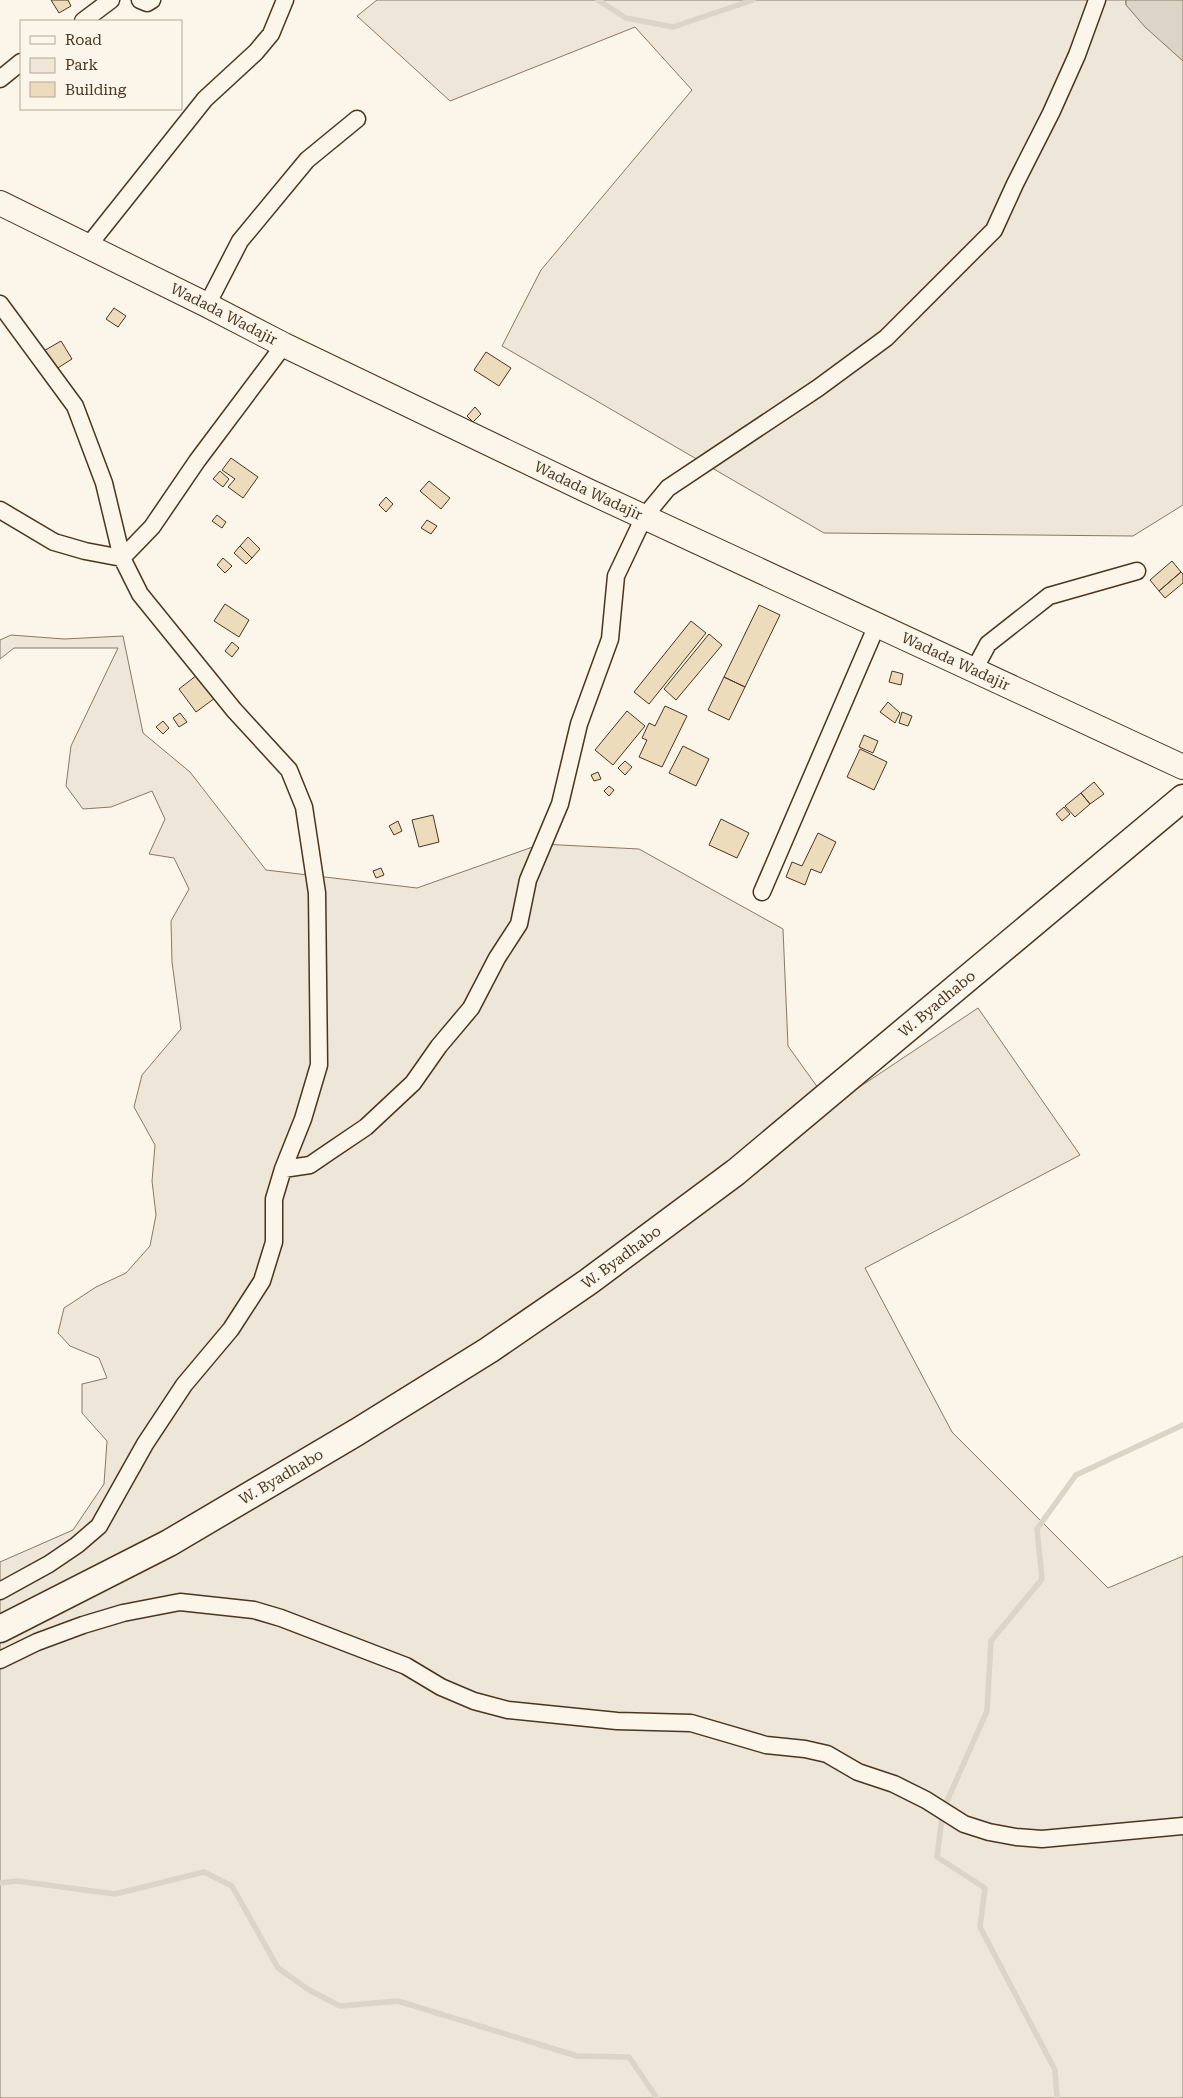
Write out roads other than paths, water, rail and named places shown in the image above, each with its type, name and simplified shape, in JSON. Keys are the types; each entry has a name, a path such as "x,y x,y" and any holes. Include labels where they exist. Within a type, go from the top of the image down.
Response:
{"main road":[{"name":"W. Byadhabo","path":"0,1629 169,1544 489,1350 588,1282 736,1172 1183,798"}],"street":[{"path":"84,20 111,0"},
{"path":"140,0 148,3 152,0"},
{"path":"88,246 205,99 256,52 271,34 285,0"},
{"path":"284,1169 310,1165 330,1152 366,1127 413,1084 439,1046 471,1008 497,958 519,924 528,880 560,804 579,724 610,639 616,576 644,517 668,488 810,393 886,338 994,230 1077,55 1097,0"},
{"path":"0,79 20,63"},
{"path":"207,305 240,241 307,160 357,119"},
{"name":"Wadada Wadajir","path":"0,204 207,305 284,346 644,517 1183,767"},
{"path":"0,304 75,406 104,482 122,558 140,594 234,710 289,770 304,807 317,893 320,1065 274,1199 274,1242 262,1280 231,1329 184,1385 145,1444 99,1526 77,1545 49,1564 0,1591"},
{"path":"122,558 152,527 197,461 284,346"},
{"path":"0,510 54,542 85,551 122,558"},
{"path":"974,670 988,644 1049,596 1137,571"},
{"path":"762,892 877,625"},
{"path":"0,1660 37,1642 83,1625 133,1611 180,1602 254,1610 281,1618 406,1666 441,1687 474,1701 508,1710 617,1721 691,1723 766,1745 805,1749 827,1754 858,1772 894,1784 926,1800 964,1824 990,1832 1042,1839 1183,1826"}],"waterway":[{"path":"598,0 626,18 673,27 753,0"},
{"path":"1057,2098 1055,2070 980,1927 985,1888 937,1857 943,1810 987,1711 991,1641 1042,1579 1037,1529 1076,1475 1183,1425"},
{"path":"0,1883 17,1881 115,1894 204,1872 232,1886 278,1968 309,1990 340,2006 398,2001 577,2056 629,2057 657,2098"}]}
